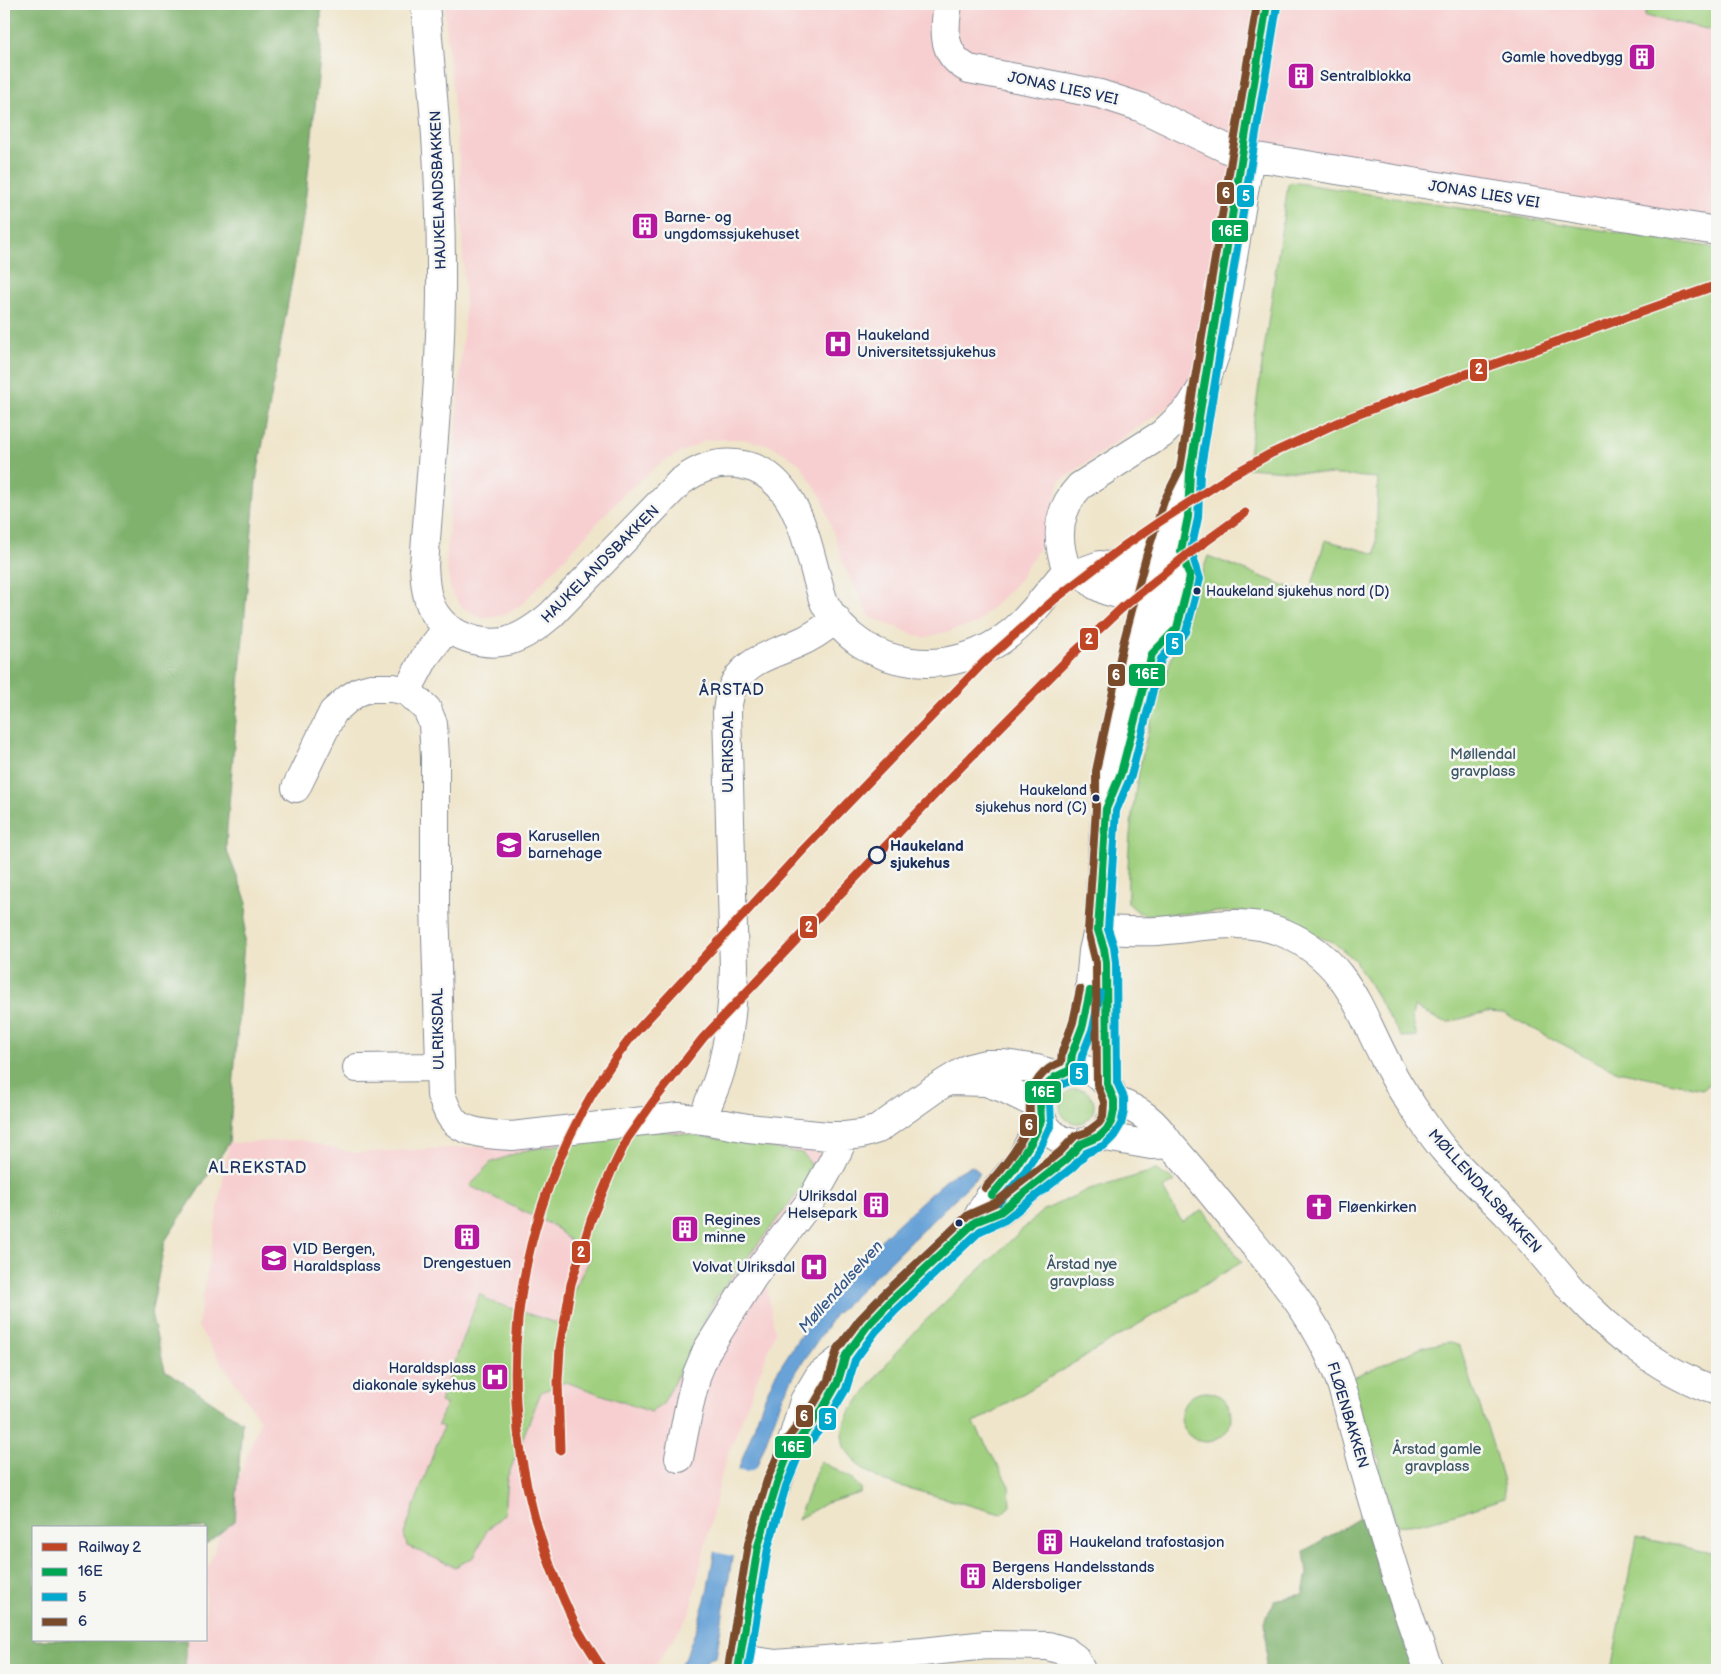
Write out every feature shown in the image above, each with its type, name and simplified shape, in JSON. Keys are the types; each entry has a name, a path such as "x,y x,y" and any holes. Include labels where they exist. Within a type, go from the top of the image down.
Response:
{"street":[{"name":"HAUKELANDSBAKKEN","path":"425,4 436,125 441,268 440,330 424,566 429,601 447,628 461,636 494,642 507,641 522,636 538,627 680,482 706,466 722,463 748,466 770,477 781,488 792,503 800,523 824,603 847,633 863,646 890,658 929,662 969,657 988,648 1012,632 1074,571"},
{"name":"JONAS LIES VEI","path":"948,4 944,28 946,40 950,51 957,61 969,69 1100,94 1140,107 1236,153 1717,231"},
{"path":"1155,590 1108,591 1095,586 1074,571 1062,558 1060,522 1063,509 1070,496 1080,486 1162,434 1190,407 1206,381 1218,346 1250,156"},
{"path":"1155,590 1181,551 1188,517 1190,472 1172,505 1164,533 1155,590 1131,654 1106,772 1106,809 1098,930 1092,951 1088,1007 1072,1054 1063,1072 1047,1084 1041,1094 1041,1113 1048,1130 1056,1137 1068,1143 1090,1140 1151,1146 1170,1144"},
{"path":"1110,566 1147,548 1164,533"},
{"path":"1074,571 1100,565 1110,566 1155,590"},
{"name":"ULRIKSDAL","path":"703,1120 708,1100 718,1079 733,1001 734,967 727,712 729,697 735,682 757,660 798,644 823,630 836,619"},
{"path":"296,788 334,712 348,698 360,691 371,688 393,688 407,691 425,657 447,628"},
{"name":"ULRIKSDAL","path":"407,691 427,709 433,724 440,1095 448,1112 456,1122 485,1134 512,1136 679,1117 748,1128 845,1136 862,1134 878,1129 968,1068 985,1064 1010,1065 1063,1072"},
{"name":"MØLLENDALSBAKKEN","path":"1098,930 1157,930 1228,923 1263,926 1301,941 1324,956 1340,974 1391,1072 1445,1152 1509,1217 1576,1294 1610,1326 1660,1363 1684,1377 1717,1391"},
{"path":"975,1222 1000,1212 1090,1140 1107,1129 1112,1120 1114,1110 1110,1092 1106,962 1098,930"},
{"path":"357,1068 439,1067"},
{"path":"1063,1072 1080,1069 1090,1071 1101,1077 1110,1092"},
{"path":"950,1081 986,1082 1003,1088 1041,1113"},
{"name":"FLØENBAKKEN","path":"1110,1092 1160,1128 1170,1144 1305,1309 1329,1353 1340,1381 1412,1627 1429,1670"},
{"path":"1041,1113 1020,1161 988,1199 975,1222 890,1302 868,1326 846,1356 819,1376 804,1401 758,1546 739,1664 804,1662 986,1645 1048,1646 1073,1661"},
{"path":"679,1458 697,1374 707,1350 753,1277 812,1199 845,1136"}],"shaded area":[{"name":"Haukeland Universitetssjukehus","path":"444,4 1717,4 1717,231 1246,156 1207,380 1060,481 1046,537 1017,583 976,624 923,638 870,617 846,571 822,498 800,464 773,446 742,439 706,440 662,462 625,493 523,603 504,615 484,619 463,608 451,592 446,563 465,307 459,158"},
{"name":"Haraldsplass diakonale sykehus","path":"700,1127 812,1146 832,1163 766,1283 775,1333 724,1465 689,1615 652,1670 173,1670 182,1642 208,1642 208,1567 260,1420 198,1327 229,1143 301,1140 354,1153 510,1145"}],"green space":[{"path":"4,4 321,4 321,48 304,213 256,481 227,828 226,849 247,902 229,1143 165,1241 151,1314 165,1370 242,1422 235,1521 208,1542 208,1526 32,1526 32,1642 187,1642 185,1670 22,1670 4,1665"},
{"path":"1645,4 1717,4 1717,31 1645,16"},
{"name":"Møllendal gravplass","path":"1291,182 1717,248 1717,1080 1702,1089 1618,1071 1503,1013 1487,1012 1449,1022 1440,1021 1414,1006 1412,1019 1417,1036 1401,1037 1354,959 1333,942 1243,911 1146,915 1138,912 1128,903 1130,833 1136,786 1146,740 1165,677 1208,556 1309,595 1325,540 1376,554 1378,478 1247,468 1288,185"},
{"path":"1077,1089 1084,1090 1089,1094 1093,1099 1093,1113 1089,1118 1084,1122 1077,1123 1070,1122 1065,1118 1061,1113 1060,1106 1061,1099 1065,1094 1070,1090"},
{"path":"646,1129 722,1139 802,1153 816,1170 717,1296 663,1404 651,1412 566,1382 541,1392 507,1478 504,1514 487,1530 474,1557 455,1567 407,1546 404,1534 443,1427 438,1425 446,1404 440,1402 480,1293 489,1301 556,1323 590,1259 554,1226 470,1186 490,1163 522,1151"},
{"name":"Årstad nye gravplass","path":"1156,1170 1175,1181 1163,1189 1182,1222 1203,1210 1242,1262 974,1423 1009,1486 1010,1506 1001,1514 882,1481 858,1465 844,1447 842,1435 845,1421 850,1411 896,1352 926,1320 1042,1211 1083,1192"},
{"name":"Årstad gamle gravplass","path":"1448,1342 1460,1346 1491,1439 1505,1498 1434,1520 1397,1525 1378,1470 1380,1460 1365,1426 1351,1378 1423,1347"},
{"path":"1201,1392 1211,1392 1224,1399 1231,1412 1231,1422 1224,1435 1211,1442 1201,1442 1192,1438 1185,1431 1181,1422 1181,1412 1185,1403 1192,1396"},
{"path":"820,1461 849,1477 861,1488 860,1493 826,1503 798,1519"},
{"path":"1361,1517 1394,1616 1415,1670 1265,1670 1267,1653 1264,1622 1275,1600 1303,1594 1307,1573 1304,1551"},
{"path":"1636,1537 1717,1554 1717,1670 1611,1670"}],"water":[{"name":"Møllendalselven","path":"972,1166 979,1172 979,1175 834,1316 796,1372 783,1396 758,1463 734,1546 716,1657 708,1659 700,1670 675,1670 685,1659 697,1627 707,1593 717,1538 728,1498 775,1375 815,1313 849,1270 952,1175"}],"pier":[{"path":"761,1461 735,1557 712,1551 725,1497 735,1470 747,1472 755,1469"}],"tunnel":[{"path":"1238,177 1267,4"},
{"path":"1190,472 1205,380"}],"rail line":[{"name":"2","path":"603,1670 572,1618 541,1540 527,1486 518,1430 516,1354 520,1305 528,1257 541,1209 558,1163 579,1119 603,1076 632,1036 803,850 984,662 1055,599 1124,546 1232,475 1270,454 1346,419 1424,389 1717,285"},
{"name":"2","path":"560,1450 558,1381 560,1348 571,1284 591,1220 611,1172 627,1139 653,1102 703,1038 962,766 1076,651 1123,607 1187,555 1245,513"}],"transit line":[{"name":"6","path":"728,1668 748,1544 767,1480 781,1447 814,1404 828,1380 837,1350 860,1319 883,1295 968,1215 995,1203 1060,1152 1075,1136 1087,1132 1099,1123 1103,1117 1104,1102 1097,1084 1096,963 1088,930 1096,809 1096,771 1123,644 1146,557 1164,501 1180,469 1257,4"},
{"name":"16E","path":"738,1670 758,1546 777,1483 789,1452 822,1410 837,1384 846,1355 868,1325 890,1302 975,1222 1000,1212 1067,1159 1081,1144 1100,1136 1112,1120 1114,1100 1107,1084 1106,962 1098,930 1106,809 1121,773 1152,654 1177,628 1190,577 1181,551 1188,517 1190,472 1267,4"},
{"name":"5","path":"748,1670 768,1548 786,1486 798,1457 830,1416 846,1389 855,1360 876,1331 897,1309 980,1231 1005,1220 1073,1167 1086,1153 1105,1145 1114,1136 1121,1124 1124,1098 1117,1082 1116,962 1114,947 1108,929 1116,811 1131,776 1161,659 1186,632 1200,579 1191,550 1198,518 1200,473 1277,6"},
{"name":"6","path":"985,1188 1014,1153 1029,1125 1031,1096 1039,1078 1061,1062 1062,1052 1073,1022 1080,989"},
{"name":"16E","path":"992,1195 1013,1170 1032,1141 1041,1121 1040,1103 1045,1087 1055,1077 1070,1070 1072,1054 1083,1025 1090,991"},
{"name":"5","path":"999,1202 1022,1176 1041,1146 1051,1124 1050,1104 1054,1092 1060,1085 1075,1079 1079,1074 1082,1056 1093,1028 1100,993"}],"place":[{"name":"Gamle hovedbygg","path":"1642,57"},
{"name":"Sentralblokka","path":"1301,76"},
{"name":"Barne- og ungdomssjukehuset","path":"645,226"},
{"name":"Haukeland Universitetssjukehus","path":"838,344"},
{"name":"Haukeland sjukehus nord (D)","path":"1197,591"},
{"name":"Haukeland sjukehus nord (C)","path":"1096,798"},
{"name":"Karusellen barnehage","path":"509,845"},
{"name":"Haukeland sjukehus","path":"877,855"},
{"name":"Ulriksdal Helsepark","path":"876,1205"},
{"name":"Fløenkirken","path":"1319,1207"},
{"name":"Regines minne","path":"685,1229"},
{"name":"Drengestuen","path":"467,1237"},
{"name":"VID Bergen, Haraldsplass","path":"274,1258"},
{"name":"Volvat Ulriksdal","path":"814,1267"},
{"name":"Haraldsplass diakonale sykehus","path":"495,1377"},
{"name":"Haukeland trafostasjon","path":"1050,1542"},
{"name":"Bergens Handelsstands Aldersboliger","path":"973,1576"}],"district":[{"name":"ÅRSTAD","path":"732,689"},
{"name":"ALREKSTAD","path":"258,1167"}]}
